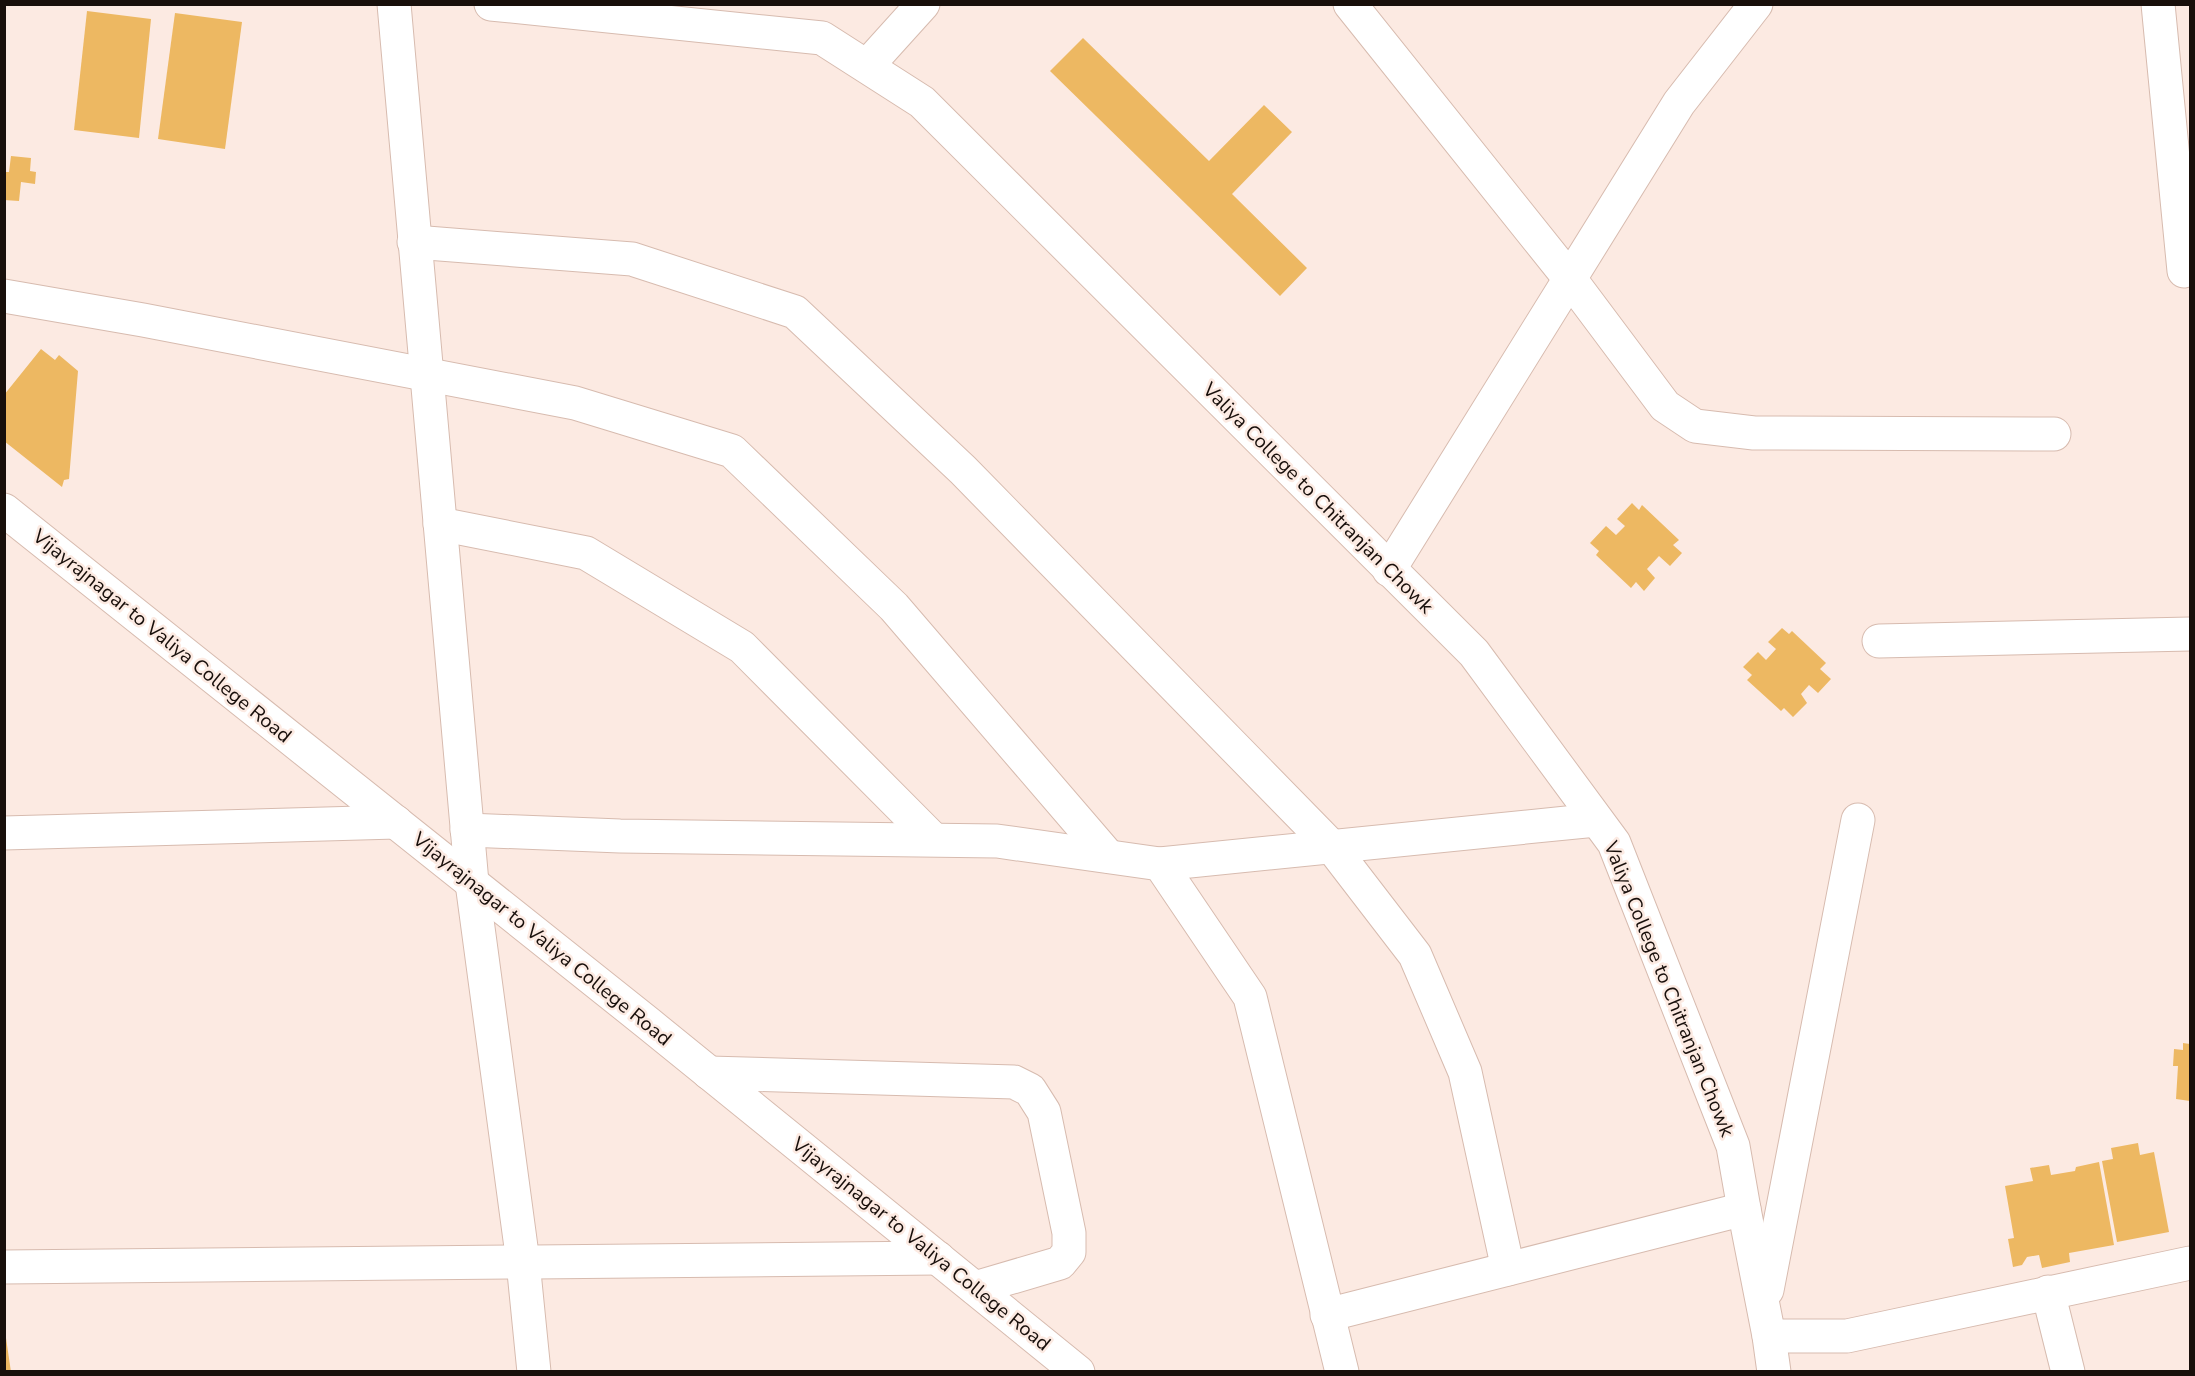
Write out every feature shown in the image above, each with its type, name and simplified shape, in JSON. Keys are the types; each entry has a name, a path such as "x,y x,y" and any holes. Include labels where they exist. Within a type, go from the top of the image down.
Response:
{"street":[{"path":"394,4 472,883 523,1262 534,1371"},
{"name":"Valiya College to Chitranjan Chowk","path":"491,4 822,38 922,102 1474,653 1614,843 1733,1146 1774,1371"},
{"path":"867,66 923,4"},
{"path":"1350,4 1570,279 1665,406 1695,426 1754,433 2054,434"},
{"path":"1389,570 1679,103 1756,4"},
{"path":"2158,4 2184,271"},
{"path":"414,242 632,259 795,312 963,470 1332,846 1415,955 1465,1072 1508,1269"},
{"path":"4,296 576,403 732,451 894,607 1107,856"},
{"name":"Vijayrajnagar to Valiya College Road","path":"4,510 1078,1371"},
{"path":"440,524 586,553 742,647 933,839"},
{"path":"1879,641 2190,634"},
{"path":"467,830 620,836 997,841 1160,864 1596,820"},
{"path":"1858,820 1766,1321 1847,1336 2190,1263"},
{"path":"4,833 396,822"},
{"path":"1160,864 1250,997 1342,1371"},
{"path":"709,1073 1014,1082 1030,1090 1044,1112 1069,1233 1069,1252 1060,1263 975,1288"},
{"path":"1327,1315 1744,1209"},
{"path":"4,1267 938,1258"},
{"path":"2048,1292 2068,1371"}],"building":[{"path":"87,11 151,19 139,138 74,130"},
{"path":"175,13 242,22 225,149 158,139"},
{"path":"1083,38 1209,161 1264,105 1292,132 1232,194 1307,268 1280,296 1050,71"},
{"path":"11,156 31,158 30,171 36,172 35,184 21,182 19,201 4,200 4,172 9,172"},
{"path":"41,349 55,360 59,355 78,371 69,479 64,480 62,487 4,441 4,395"},
{"path":"1632,503 1639,510 1642,505 1679,540 1673,545 1682,553 1670,566 1659,556 1647,569 1655,578 1644,591 1636,582 1631,588 1596,555 1599,551 1590,543 1606,526 1616,535 1625,526 1617,519"},
{"path":"1782,628 1789,634 1792,631 1826,663 1820,669 1831,679 1818,693 1809,685 1801,694 1807,703 1793,717 1784,708 1781,711 1747,680 1752,675 1743,667 1758,652 1766,660 1776,649 1768,642"},
{"path":"2183,1043 2190,1044 2190,1101 2176,1099 2178,1066 2173,1066 2174,1049 2183,1050"},
{"path":"2138,1143 2140,1155 2154,1152 2169,1232 2117,1242 2102,1161 2113,1159 2111,1148"},
{"path":"2099,1162 2114,1245 2069,1253 2070,1262 2042,1268 2039,1255 2027,1257 2022,1265 2013,1267 2008,1239 2014,1238 2005,1186 2033,1181 2030,1168 2049,1165 2051,1175 2075,1171 2076,1167"},
{"path":"4,1338 6,1338 11,1372 4,1372"}]}
